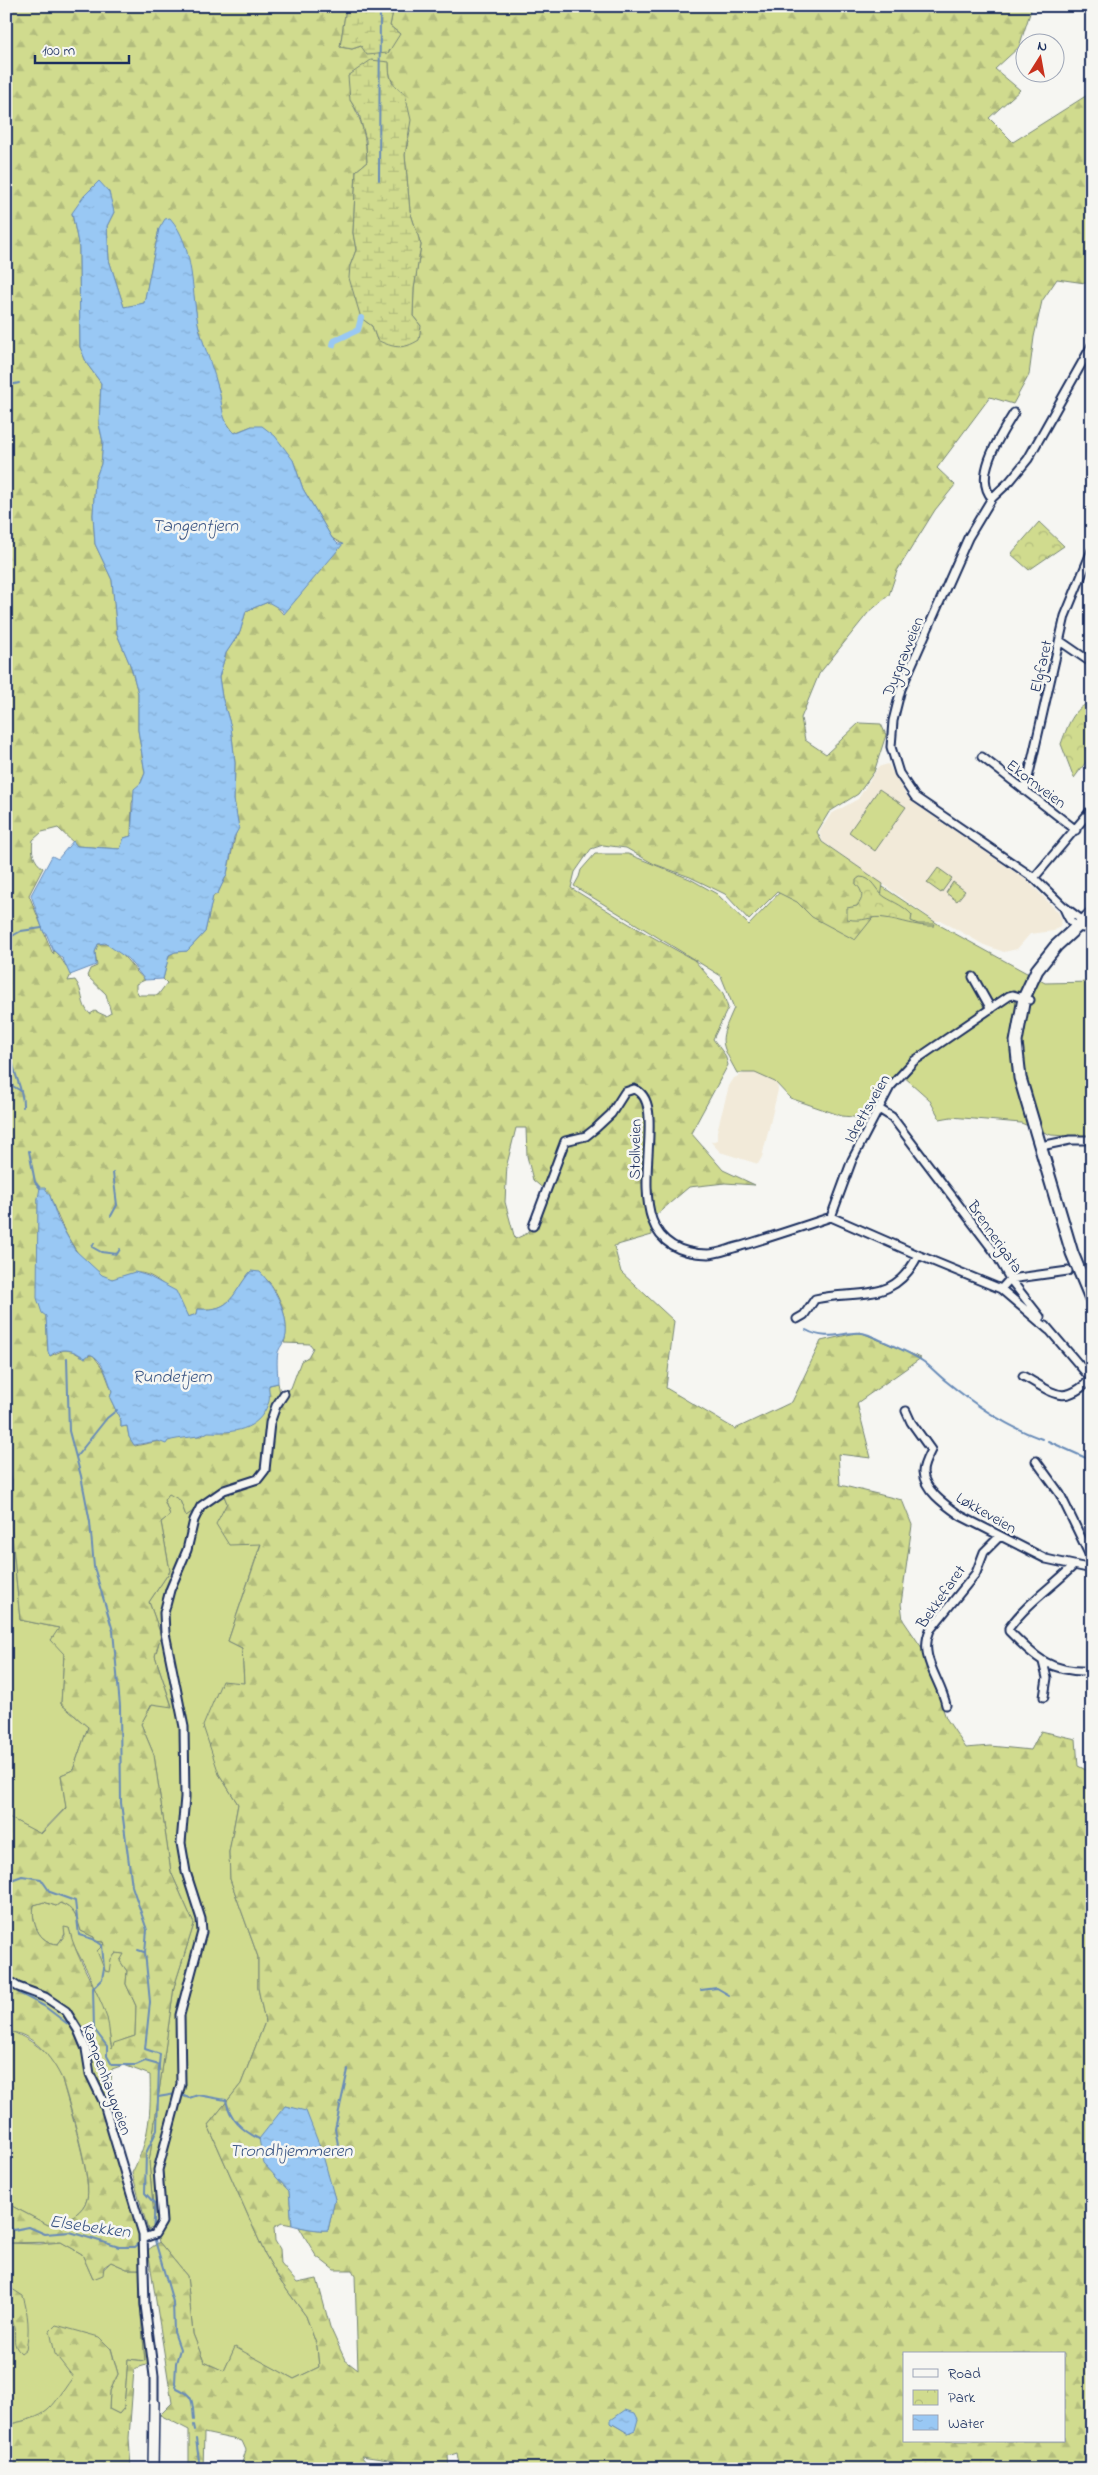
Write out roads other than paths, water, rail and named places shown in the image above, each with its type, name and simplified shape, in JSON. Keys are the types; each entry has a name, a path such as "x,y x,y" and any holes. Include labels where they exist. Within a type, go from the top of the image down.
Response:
{"main road":[{"path":"1092,913 1047,968 1027,999 1023,1036 1026,1093 1074,1272 1092,1302"}],"street":[{"name":"Dyrgravveien","path":"1083,924 1070,921 1063,906 1034,878 916,797 898,773 891,747 893,720 900,689 963,548 981,513 992,498 1010,481 1028,459 1092,345"},
{"path":"992,498 984,485 988,464 992,452 1014,412"},
{"name":"Elgfaret","path":"1025,791 1065,616 1092,550"},
{"path":"1060,641 1092,663"},
{"name":"Ekornveien","path":"982,757 1076,830"},
{"path":"1034,878 1092,810"},
{"path":"973,977 992,1009"},
{"name":"Idrettsveien","path":"831,1217 852,1160 890,1087 914,1060 1013,995 1027,999"},
{"name":"Stollveien","path":"533,1226 566,1141 586,1136 611,1114 625,1092 634,1088 644,1098 648,1107 650,1130 646,1166 648,1191 657,1231 660,1238 667,1244 675,1249 709,1254 831,1217"},
{"name":"Brennerigata","path":"879,1109 892,1118 996,1254 1010,1280 1049,1330 1092,1380"},
{"path":"1041,1146 1070,1140 1092,1140"},
{"path":"831,1217 918,1255 1001,1288 1049,1330"},
{"path":"797,1319 804,1315 815,1300 841,1295 865,1295 887,1290 898,1283 918,1255"},
{"path":"1001,1288 1010,1280 1092,1271"},
{"path":"1023,1376 1058,1394 1068,1396 1079,1392 1092,1380"},
{"path":"144,2238 155,2234 162,2222 158,2170 180,2092 180,2015 202,1932 201,1919 186,1872 181,1843 185,1798 184,1727 165,1633 164,1613 170,1590 187,1550 194,1520 201,1506 224,1490 258,1479 265,1470 270,1423 276,1406 284,1394"},
{"name":"Løkkeveien","path":"906,1411 911,1422 931,1450 923,1470 925,1481 936,1496 961,1516 999,1537 1046,1559 1092,1569"},
{"path":"1036,1461 1060,1494 1092,1560"},
{"name":"Bekkefaret","path":"946,1705 929,1660 926,1639 930,1630 976,1573 984,1552 999,1537"},
{"path":"1074,1566 1050,1589 1029,1603 1009,1628 1009,1631 1040,1660 1072,1672 1092,1672"},
{"path":"1040,1660 1047,1678 1044,1697"},
{"name":"Kampenhaugveien","path":"6,1979 18,1987 56,2003 73,2021 86,2049 94,2084 103,2101 144,2238 145,2305 154,2376 154,2403"},
{"path":"153,2469 154,2403"}],"water":[{"name":"Tangentjern","path":"99,181 109,192 114,212 107,226 109,260 124,307 144,303 159,229 165,219 170,218 178,229 188,256 199,328 217,383 223,414 227,424 235,433 252,426 262,426 275,436 293,460 303,489 332,538 338,544 343,544 284,614 282,610 268,602 246,611 240,632 226,653 219,677 222,697 231,727 235,763 234,800 239,828 234,837 227,874 218,893 213,896 205,932 187,951 175,952 169,955 163,979 145,980 128,959 105,943 98,944 95,952 96,965 70,975 63,959 53,950 46,933 44,933 31,895 52,856 58,859 73,841 77,846 120,849 124,838 131,836 134,789 141,783 145,773 138,730 138,693 131,667 117,634 112,580 95,544 93,515 95,480 101,464 103,442 99,424 101,383 87,364 80,347 79,248 72,213 84,196"},
{"name":"Rundetjern","path":"40,1188 45,1188 50,1196 58,1220 75,1250 102,1275 112,1279 135,1272 148,1276 176,1291 188,1317 197,1314 198,1309 210,1309 225,1304 251,1271 260,1272 271,1285 283,1309 286,1335 278,1352 278,1383 269,1385 269,1402 258,1420 235,1431 208,1432 168,1441 166,1444 158,1441 134,1445 129,1437 127,1426 121,1427 121,1421 110,1398 112,1391 109,1381 98,1360 90,1354 85,1358 69,1350 60,1351 50,1356 48,1352 46,1316 42,1313 37,1298 38,1198"},
{"name":"Trondhjemmeren","path":"285,2106 306,2111 322,2152 335,2199 328,2230 292,2225 289,2191 264,2164 259,2139"},
{"path":"625,2410 635,2413 638,2419 635,2430 628,2433 611,2423 611,2420"}],"waterway":[{"path":"379,180 380,6"},
{"path":"333,345 334,341 358,330 361,318"},
{"path":"6,386 19,383"},
{"path":"6,945 7,939 21,931 42,928"},
{"path":"6,993 12,1059 22,1095 23,1107"},
{"path":"6,1063 12,1058"},
{"path":"6,1082 21,1091"},
{"path":"29,1151 35,1182 40,1188"},
{"path":"111,1216 117,1205 113,1173"},
{"path":"94,1243 92,1247 101,1252 117,1254 120,1249"},
{"path":"806,1330 824,1336 862,1333 897,1347 924,1362 958,1391 992,1415 1042,1439"},
{"path":"67,1358 69,1431 81,1476 90,1522 94,1567 113,1631 120,1706 121,1803 132,1886 147,1930 145,1952 150,2002 145,2049 160,2054 159,2065"},
{"path":"76,1457 107,1418 117,1410"},
{"path":"1048,1441 1086,1458 1092,1463"},
{"path":"6,1882 22,1876 41,1879 50,1892 75,1901 79,1935 93,1939 102,1945 104,1968 102,1979 93,1988 94,2029 107,2046 107,2056 112,2065 136,2065 145,2061 159,2065 157,2130 146,2153 145,2193 155,2204 153,2233"},
{"path":"138,1950 144,1952"},
{"path":"701,1990 717,1988 729,1995"},
{"path":"6,1989 15,1990"},
{"path":"19,1993 44,2006 73,2028"},
{"path":"81,2030 94,2025"},
{"path":"322,2152 336,2155 339,2149 335,2129 348,2070"},
{"path":"158,2097 176,2094"},
{"path":"181,2095 189,2098 198,2095 226,2100 230,2113 238,2124 259,2139"},
{"name":"Elsebekken","path":"6,2226 14,2230 29,2227 45,2234 70,2232 119,2247 135,2247 141,2242"},
{"path":"154,2237 173,2302 174,2332 180,2349 176,2363 175,2383 177,2388 187,2394 192,2400 194,2420"},
{"path":"194,2425 195,2430"},
{"path":"196,2439 199,2461 197,2469"}]}
